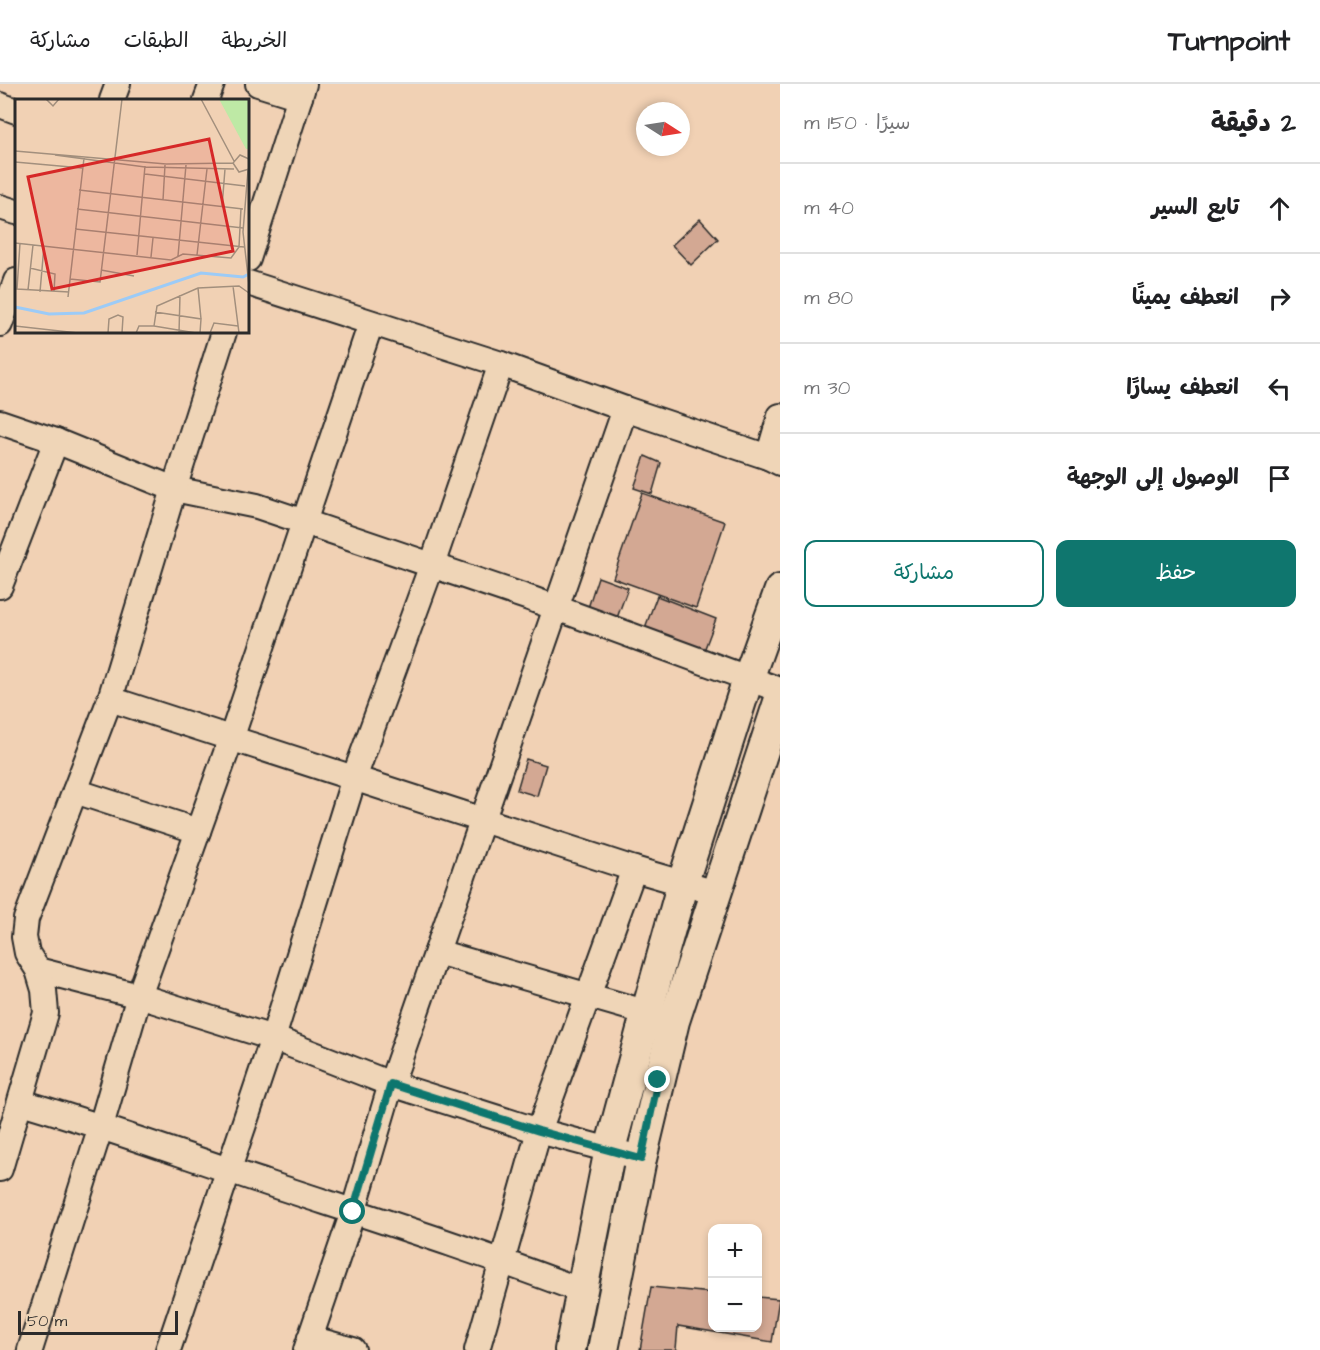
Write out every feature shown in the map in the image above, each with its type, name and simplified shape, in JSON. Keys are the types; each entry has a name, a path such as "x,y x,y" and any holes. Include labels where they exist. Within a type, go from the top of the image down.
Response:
{"main road":[{"path":"780,590 748,679 683,882 660,1016 641,1159 604,1346 571,1344 610,1149 660,1016 716,893 780,699"}],"street":[{"path":"112,99 118,84"},
{"path":"206,99 212,84"},
{"path":"249,256 302,90 258,84"},
{"path":"0,105 15,111"},
{"path":"0,207 15,212"},
{"path":"249,283 501,364 774,460 780,416"},
{"path":"0,324 15,284"},
{"path":"30,1350 101,1126 139,996 231,739 371,323"},
{"path":"0,1169 46,1013 44,990 38,970 27,953 24,938 26,919 110,699 224,333"},
{"path":"168,1350 273,1038 354,778 432,565 501,364"},
{"path":"352,1350 308,1344 353,1212 391,1084 625,409"},
{"path":"0,422 57,441 174,489 257,506 432,565 780,690"},
{"path":"0,586 57,441"},
{"path":"110,699 634,869 716,893"},
{"path":"75,791 198,831"},
{"path":"477,1350 539,1131 634,869"},
{"path":"437,952 587,997 660,1016"},
{"path":"38,970 139,996 273,1038 391,1084 539,1131 641,1159"},
{"path":"21,1102 101,1126 501,1260 582,1291"}],"building":[{"path":"700,219 718,239 691,265 672,245"},
{"path":"645,456 661,463 652,494 634,488"},
{"path":"642,493 725,522 696,608 613,578"},
{"path":"598,577 628,588 614,626 586,614"},
{"path":"657,596 716,619 702,656 643,633"},
{"path":"526,759 546,765 537,796 517,790"},
{"path":"651,1287 708,1293 708,1331 678,1326 676,1349 678,1350 640,1350"},
{"path":"762,1297 779,1299 772,1342 713,1332 762,1332"}],"route":[{"path":"353,1212 391,1084 539,1131 641,1159 658,1080"}]}
